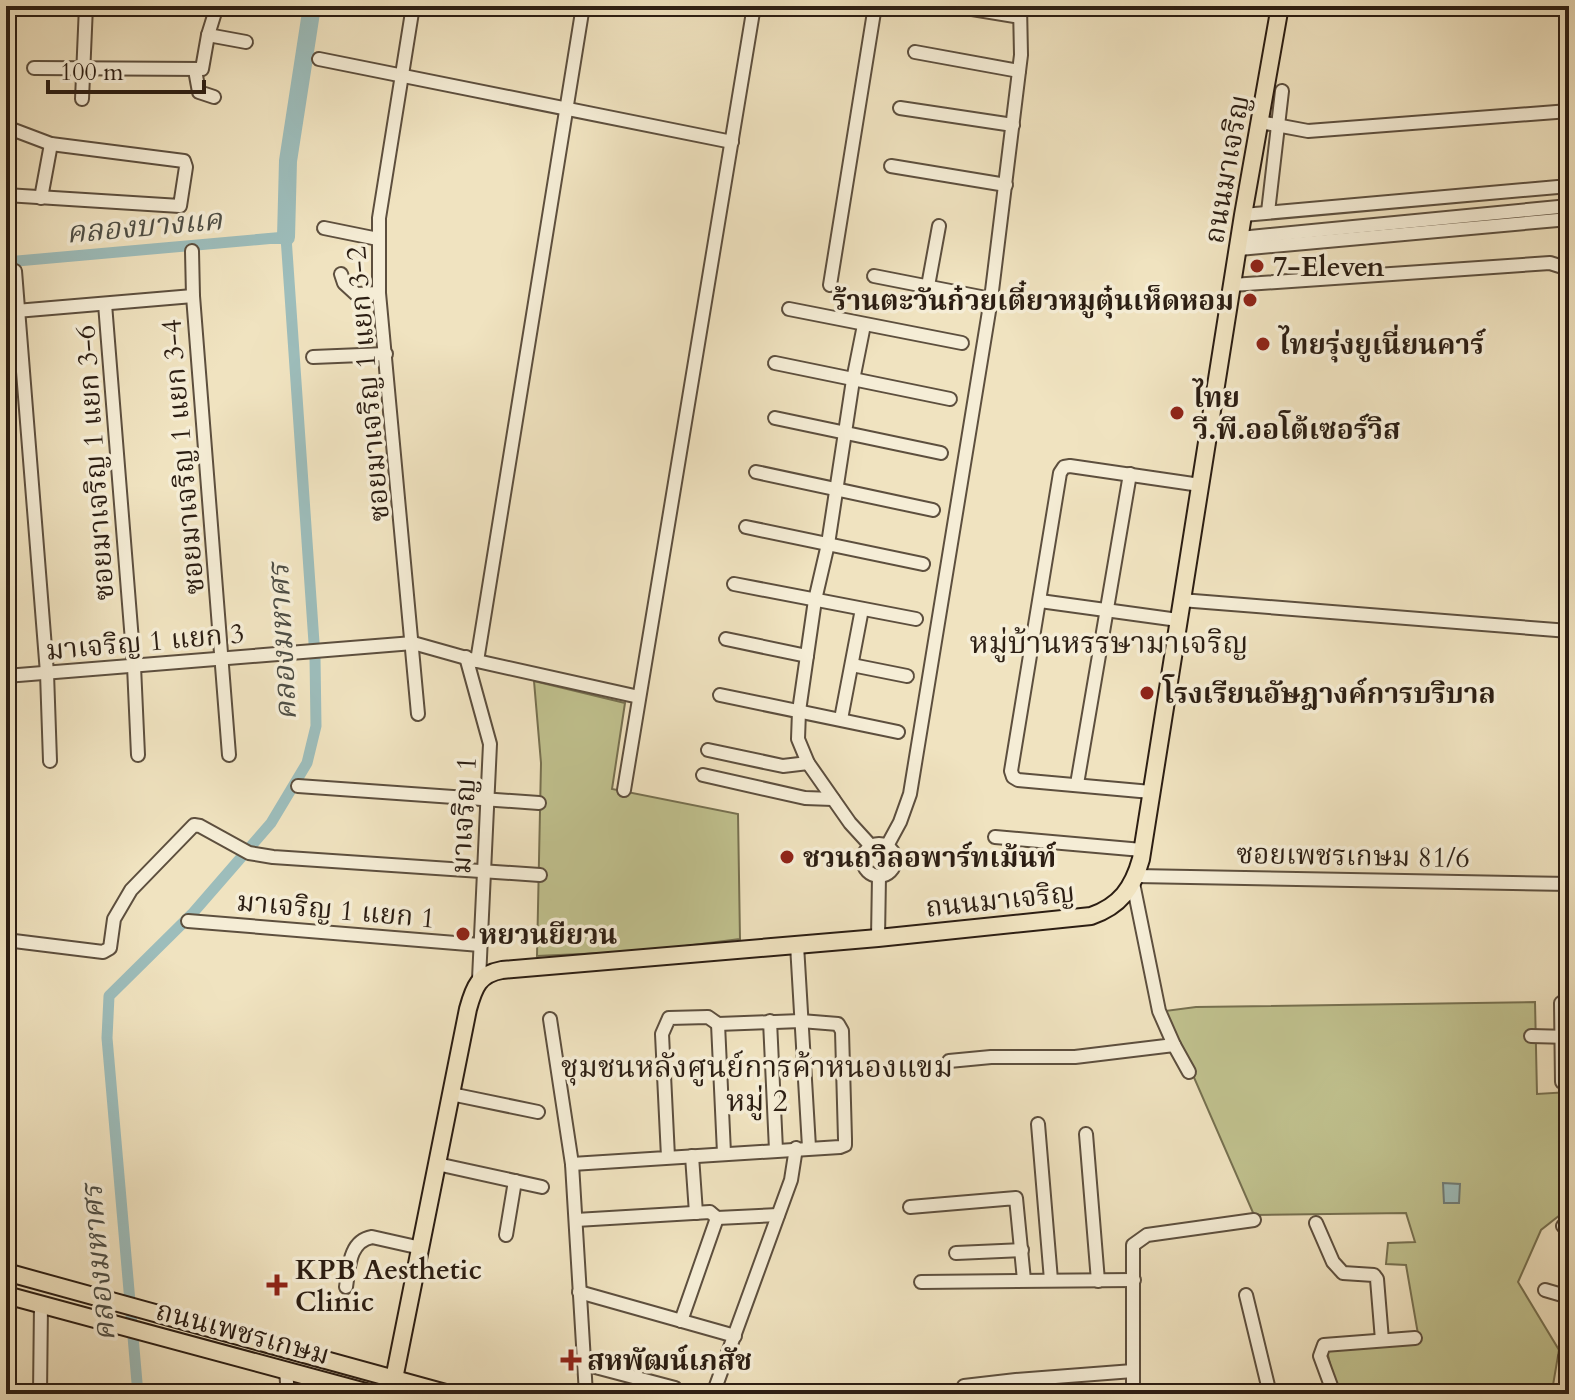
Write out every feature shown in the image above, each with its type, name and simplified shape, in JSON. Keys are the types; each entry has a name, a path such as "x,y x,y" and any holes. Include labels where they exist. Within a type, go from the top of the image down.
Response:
{"main road":[{"name":"ถนนมาเจริญ","path":"479,979 502,970 878,938 1091,916 1107,911 1119,902 1135,880 1142,850 1243,215 1268,125 1280,6"},
{"path":"393,1386 468,1009 479,979"},
{"name":"ถนนเพชรเกษม","path":"6,1272 132,1306 393,1386 449,1394"},
{"name":"ถนนเพชรเกษม","path":"6,1295 373,1394"}],"street":[{"path":"82,99 86,6"},
{"path":"34,68 195,70 203,67 217,6"},
{"name":"ซอยมาเจริญ 1 แยก 3-2","path":"413,6 378,239 379,293 418,714"},
{"path":"471,659 583,6"},
{"path":"624,790 754,6"},
{"path":"830,285 875,6"},
{"path":"887,846 910,794 991,299 1019,71 1020,11 954,6"},
{"path":"208,35 246,42"},
{"path":"915,52 1019,71"},
{"path":"319,59 732,142"},
{"path":"195,70 199,92 214,97"},
{"path":"1268,212 1268,125 1282,91"},
{"path":"900,108 1013,125"},
{"path":"1268,125 1308,131 1569,111"},
{"path":"6,127 51,144 184,161 186,167 180,206 6,195"},
{"path":"41,198 51,144"},
{"path":"891,166 1006,185"},
{"path":"1243,215 1569,186"},
{"path":"1240,243 1569,206"},
{"path":"1240,243 1569,219"},
{"path":"928,286 939,226"},
{"path":"324,228 378,239"},
{"name":"ซอยมาเจริญ 1 แยก 3-4","path":"192,251 229,755"},
{"path":"1232,285 1550,263 1569,269"},
{"path":"15,271 47,673 50,761"},
{"path":"341,274 344,283 356,294 379,293"},
{"path":"874,276 991,299"},
{"path":"16,311 193,296"},
{"name":"ซอยมาเจริญ 1 แยก 3-6","path":"105,304 134,666 138,755"},
{"path":"789,309 962,343"},
{"path":"864,325 828,544 815,600 799,711 798,739 808,763 871,846"},
{"path":"313,357 386,354"},
{"path":"775,363 950,399"},
{"path":"775,418 941,453"},
{"path":"1151,792 1018,780 1011,771 1059,481 1064,467 1200,485"},
{"path":"756,472 933,510"},
{"path":"1077,784 1130,474"},
{"path":"746,527 923,564"},
{"path":"734,584 916,619"},
{"path":"1181,600 1569,631"},
{"path":"1040,601 1178,620"},
{"path":"841,719 862,609"},
{"path":"726,639 807,656"},
{"name":"มาเจริญ 1 แยก 3","path":"6,676 413,643 639,697"},
{"name":"มาเจริญ 1","path":"471,659 490,744 479,979"},
{"path":"852,665 907,676"},
{"path":"720,695 898,732"},
{"path":"708,750 783,766 808,763"},
{"path":"703,775 805,798 833,799"},
{"path":"298,786 539,803"},
{"path":"6,940 103,952 110,948 114,919 131,890 189,827 200,826 248,852 273,857 540,875"},
{"path":"995,837 1142,850"},
{"path":"871,846 887,846 894,854 895,865 889,873 879,876 869,873 863,864 864,854 871,846"},
{"path":"878,938 879,876"},
{"name":"ซอยเพชรเกษม 81/6","path":"1135,880 1347,878 1569,884"},
{"path":"1135,880 1159,1011 1189,1072"},
{"name":"มาเจริญ 1 แยก 1","path":"188,921 480,945"},
{"path":"713,1394 802,1148 797,945"},
{"path":"1561,1003 1565,1037 1562,1082"},
{"path":"572,1164 845,1145 842,1031 838,1024 801,1021 718,1024 708,1017 674,1016 666,1022 662,1034 668,1157"},
{"path":"550,1019 572,1164 586,1394"},
{"path":"770,1021 776,1150"},
{"path":"718,1024 724,1153"},
{"path":"1531,1036 1565,1037"},
{"path":"949,1061 1005,1056 1075,1057 1174,1045"},
{"path":"451,1094 538,1112"},
{"path":"1038,1124 1051,1280"},
{"path":"1086,1134 1098,1281"},
{"path":"692,1156 696,1213"},
{"path":"437,1164 542,1187"},
{"path":"506,1235 515,1181"},
{"path":"910,1207 1016,1198 1024,1280"},
{"path":"576,1220 710,1212 717,1218 778,1215"},
{"path":"681,1321 717,1218"},
{"path":"1133,1394 1133,1245 1147,1235 1254,1220"},
{"path":"1316,1223 1333,1262 1343,1273 1367,1273 1377,1279 1382,1340"},
{"path":"346,1287 352,1252 366,1238 421,1248"},
{"path":"956,1253 1022,1250"},
{"path":"921,1282 1134,1280"},
{"path":"1545,1290 1569,1297"},
{"path":"579,1292 735,1336"},
{"path":"1246,1295 1270,1394"},
{"path":"40,1394 41,1304"},
{"path":"1334,1394 1320,1356 1324,1345 1415,1338"},
{"path":"584,1364 675,1388"},
{"path":"286,1371 288,1394"},
{"path":"965,1394 964,1386 1133,1371"},
{"path":"1016,1380 1018,1394"}],"green space":[{"path":"534,681 625,703 612,789 738,814 740,939 646,951 537,956 541,763"},
{"path":"1535,1002 1537,1094 1569,1092 1569,1212 1565,1211 1541,1230 1518,1282 1559,1350 1552,1391 1549,1394 1337,1394 1327,1351 1418,1334 1406,1265 1386,1264 1388,1243 1415,1242 1406,1213 1254,1215 1165,1011 1196,1007"}],"water":[{"path":"1443,1183 1460,1184 1459,1203 1444,1203"}],"waterway":[{"name":"คลองมหาศร","path":"286,237 288,161 312,6"},
{"name":"คลองมหาศร","path":"6,262 286,237 315,657 316,726 307,763 271,823 192,914 109,996 107,1038 138,1394"}],"place":[{"name":"7-Eleven","path":"1257,266"},
{"name":"ร้านตะวันก๋วยเตี๋ยวหมูตุ๋นเห็ดหอม","path":"1250,300"},
{"name":"ไทยรุ่งยูเนี่ยนคาร์","path":"1263,344"},
{"name":"ไทย วี.พี.ออโต้เซอร์วิส","path":"1177,413"},
{"name":"โรงเรียนอัษฎางค์การบริบาล","path":"1147,693"},
{"name":"ชวนถวิลอพาร์ทเม้นท์","path":"787,857"},
{"name":"หยวนยียวน","path":"463,934"},
{"name":"KPB Aesthetic Clinic","path":"277,1285"},
{"name":"สหพัฒน์เภสัช","path":"571,1360"}],"district":[{"name":"หมู่บ้านหรรษามาเจริญ","path":"1109,643"},
{"name":"ชุมชนหลังศูนย์การค้าหนองแขม หมู่ 2","path":"757,1084"}],"water label":[{"name":"คลองบางแค","path":"144,226"}]}
